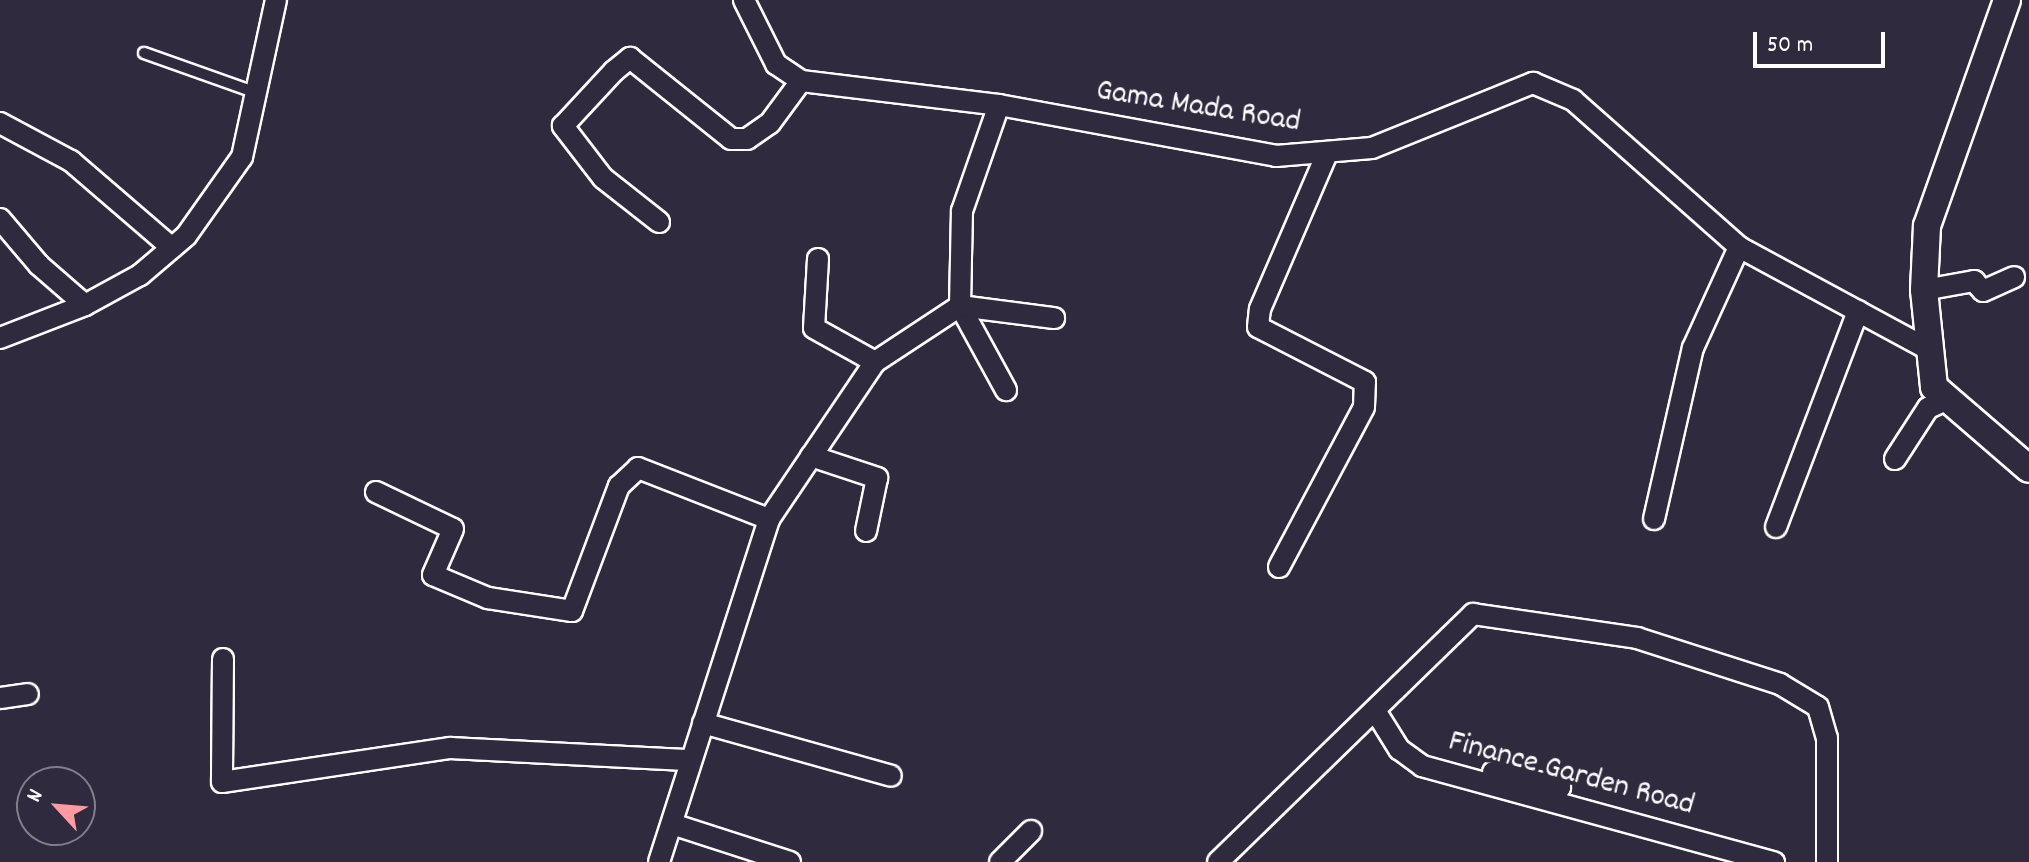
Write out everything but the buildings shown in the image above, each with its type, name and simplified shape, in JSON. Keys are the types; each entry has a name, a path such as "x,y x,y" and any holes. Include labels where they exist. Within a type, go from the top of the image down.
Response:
{"street":[{"path":"0,338 85,305 140,275 172,248 223,190 242,157 259,93 276,0"},
{"path":"659,222 603,178 563,126 630,58 731,139 747,139 770,123 801,81 776,64 744,0"},
{"path":"2007,0 1927,226 1924,290 1934,387 1944,401 2029,469"},
{"name":"Gama Mada Road","path":"801,81 999,105 1276,156 1326,156 1412,135 1533,83 1573,100 1739,247 1928,349"},
{"path":"999,105 962,211 960,306 1006,390"},
{"path":"0,123 71,161 172,248"},
{"path":"1279,567 1364,407 1365,382 1258,327 1260,309 1326,156"},
{"path":"0,219 39,265 85,305"},
{"path":"1654,519 1693,348 1739,247"},
{"path":"818,259 814,328 875,362"},
{"path":"1924,290 1974,281 1983,291 2014,277"},
{"path":"659,862 769,519 875,362 960,306 1054,318"},
{"path":"1776,527 1858,311"},
{"path":"1895,459 1928,408 1944,401"},
{"path":"811,456 877,478 866,531"},
{"path":"376,492 453,529 433,575 488,598 572,611 619,486 638,468 769,519"},
{"path":"1218,862 1376,712 1473,614 1637,638 1780,684 1818,707 1827,738 1827,862"},
{"path":"223,659 222,782 450,748 691,760"},
{"path":"0,698 28,694"},
{"name":"Finance Garden Road","path":"1376,712 1399,749 1422,766 1774,862"},
{"path":"703,723 891,776"},
{"path":"1493,772 1560,787 1553,801"},
{"path":"672,824 790,862"},
{"path":"1000,862 1031,831"}],"lane":[{"path":"144,53 259,93"}]}
